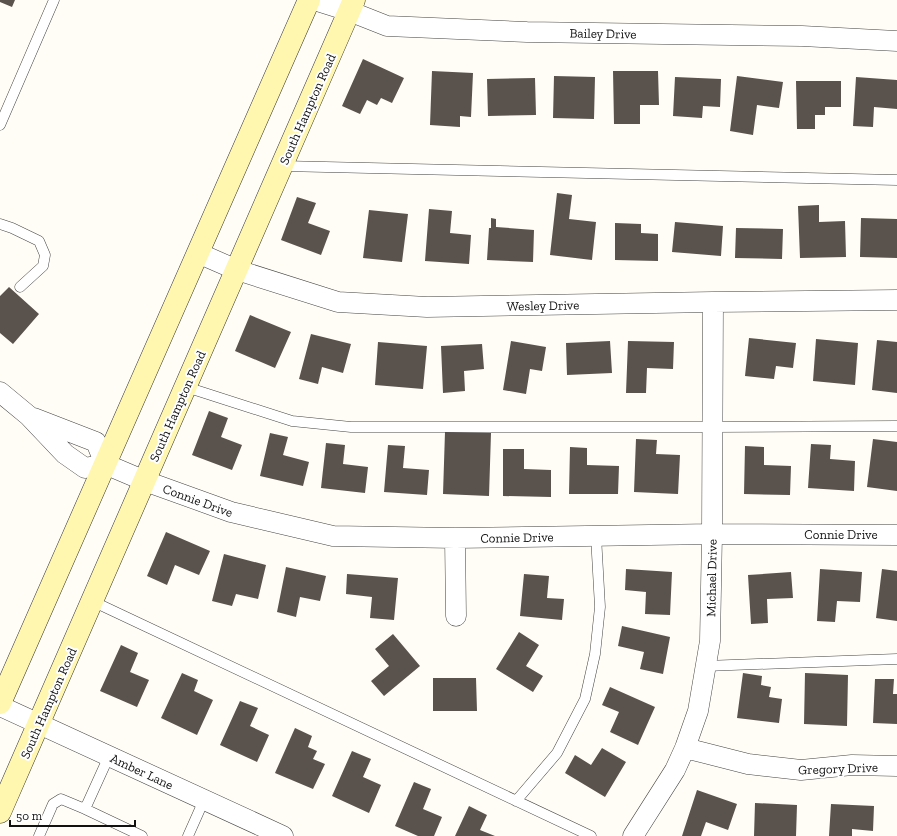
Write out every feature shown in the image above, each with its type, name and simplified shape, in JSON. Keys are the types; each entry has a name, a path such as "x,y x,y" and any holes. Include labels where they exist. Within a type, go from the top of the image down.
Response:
{"main road":[{"path":"0,705 309,0"},
{"name":"South Hampton Road","path":"0,812 352,6"}],"street":[{"name":"Bailey Drive","path":"314,0 352,6 387,26 527,32 802,36 897,41"},
{"name":"Wesley Drive","path":"198,253 237,270 338,302 427,307 897,300"},
{"name":"Michael Drive","path":"633,836 675,770 685,748 698,710 710,641 712,534 712,302"},
{"path":"1,396 28,416 65,454 85,468 105,464"},
{"name":"Connie Drive","path":"105,464 144,481 231,512 333,536 455,538 712,534 897,535"},
{"path":"455,538 456,616"},
{"name":"Amber Lane","path":"0,705 283,836"},
{"name":"Gregory Drive","path":"685,748 748,764 801,770 852,765 897,766"}],"lane":[{"path":"0,125 54,0"},
{"path":"282,166 897,180"},
{"path":"0,224 39,241 45,255 43,266 20,287"},
{"path":"186,387 292,420 351,426 897,426"},
{"path":"516,801 557,753 585,699 595,654 600,607 596,536"},
{"path":"92,601 591,836"},
{"path":"705,666 897,659"},
{"path":"85,809 109,756"},
{"path":"39,836 53,804 61,799 142,836"},
{"path":"188,836 204,800"}],"building":[{"path":"0,0 15,0 12,7 0,2"},
{"path":"363,59 404,78 392,103 381,98 377,105 367,100 360,114 342,106"},
{"path":"432,71 473,73 471,117 460,116 460,127 430,125"},
{"path":"613,71 658,71 659,105 640,105 640,124 614,124"},
{"path":"554,76 595,77 594,119 553,118"},
{"path":"737,76 783,82 779,108 757,105 753,135 730,131"},
{"path":"675,77 721,79 720,107 703,106 702,118 673,116"},
{"path":"856,77 897,80 897,109 874,107 873,127 853,126"},
{"path":"535,78 536,115 488,116 487,79"},
{"path":"796,81 841,81 841,107 825,107 825,115 815,115 815,129 797,129"},
{"path":"557,193 572,195 569,219 596,222 592,260 550,255"},
{"path":"297,197 316,203 308,223 330,231 321,255 281,240"},
{"path":"819,205 819,222 845,221 846,257 800,258 798,206"},
{"path":"429,209 452,211 450,233 471,235 469,264 425,261"},
{"path":"369,210 408,214 402,262 363,258"},
{"path":"491,218 496,219 496,227 534,230 533,262 487,260"},
{"path":"861,218 897,219 897,258 860,257"},
{"path":"675,222 723,226 721,256 672,252"},
{"path":"615,223 641,224 641,233 658,234 658,261 615,260"},
{"path":"736,228 783,229 782,259 735,258"},
{"path":"9,287 39,314 13,344 0,333 0,296"},
{"path":"250,315 291,332 275,368 235,351"},
{"path":"311,334 351,344 343,373 322,367 318,384 299,379"},
{"path":"749,338 796,343 793,368 776,366 774,379 745,376"},
{"path":"816,339 858,343 855,385 813,381"},
{"path":"877,340 897,342 897,393 872,390"},
{"path":"511,341 546,347 542,371 530,369 526,394 503,390"},
{"path":"610,341 612,373 567,375 566,343"},
{"path":"628,341 674,342 673,369 647,368 646,393 626,393"},
{"path":"378,342 427,346 423,389 375,385"},
{"path":"482,344 484,369 464,371 465,391 443,393 441,346"},
{"path":"209,411 228,418 221,437 242,445 232,470 192,455"},
{"path":"445,432 491,433 489,496 443,494"},
{"path":"270,433 288,437 283,455 309,462 303,486 260,476"},
{"path":"636,439 657,440 656,454 680,455 678,494 634,492"},
{"path":"873,439 897,442 897,491 867,487"},
{"path":"326,443 345,445 343,464 368,467 365,493 321,488"},
{"path":"811,444 831,445 830,459 855,461 854,491 808,488"},
{"path":"388,445 405,446 403,468 429,470 427,495 384,492"},
{"path":"745,446 764,447 764,465 791,466 790,495 744,494"},
{"path":"570,447 587,448 587,465 619,466 618,494 569,494"},
{"path":"503,449 524,449 524,469 551,470 551,497 503,496"},
{"path":"166,532 210,551 199,575 175,565 167,585 147,576"},
{"path":"224,554 266,565 258,599 236,594 232,606 212,601"},
{"path":"286,567 326,576 320,601 300,597 296,617 277,612"},
{"path":"626,569 672,572 670,615 645,614 646,592 625,590"},
{"path":"820,569 862,572 860,602 837,601 835,622 817,621"},
{"path":"882,569 897,571 897,621 876,618"},
{"path":"791,572 793,598 767,599 768,623 751,624 748,575"},
{"path":"347,574 398,578 394,620 370,618 372,597 346,594"},
{"path":"524,574 549,576 547,598 564,599 562,620 520,616"},
{"path":"622,626 670,637 663,674 640,669 644,652 618,646"},
{"path":"519,632 539,645 526,666 543,676 533,692 496,669"},
{"path":"393,634 420,666 384,696 371,681 389,666 375,649"},
{"path":"121,645 138,653 130,672 149,680 137,707 100,691"},
{"path":"182,673 198,680 194,691 213,700 197,735 161,718"},
{"path":"743,673 762,676 761,685 771,687 769,697 782,699 779,723 737,718"},
{"path":"805,673 848,675 847,726 804,724"},
{"path":"433,678 476,678 477,711 433,711"},
{"path":"875,679 894,679 893,694 897,694 897,724 873,723"},
{"path":"610,687 655,707 638,745 610,732 619,712 602,705"},
{"path":"240,701 258,708 250,726 269,735 257,762 220,745"},
{"path":"295,728 312,736 308,747 317,751 313,759 325,764 313,789 275,773"},
{"path":"602,748 626,762 605,797 565,773 575,755 591,765"},
{"path":"352,751 371,759 363,777 381,785 369,813 332,796"},
{"path":"414,782 431,789 423,809 442,817 434,836 418,836 395,826"},
{"path":"697,790 737,804 728,830 706,822 701,836 682,836"},
{"path":"755,803 797,805 796,836 754,836"},
{"path":"831,804 874,806 873,831 852,829 852,836 829,836"},
{"path":"469,806 487,815 480,830 495,836 455,836"}]}
